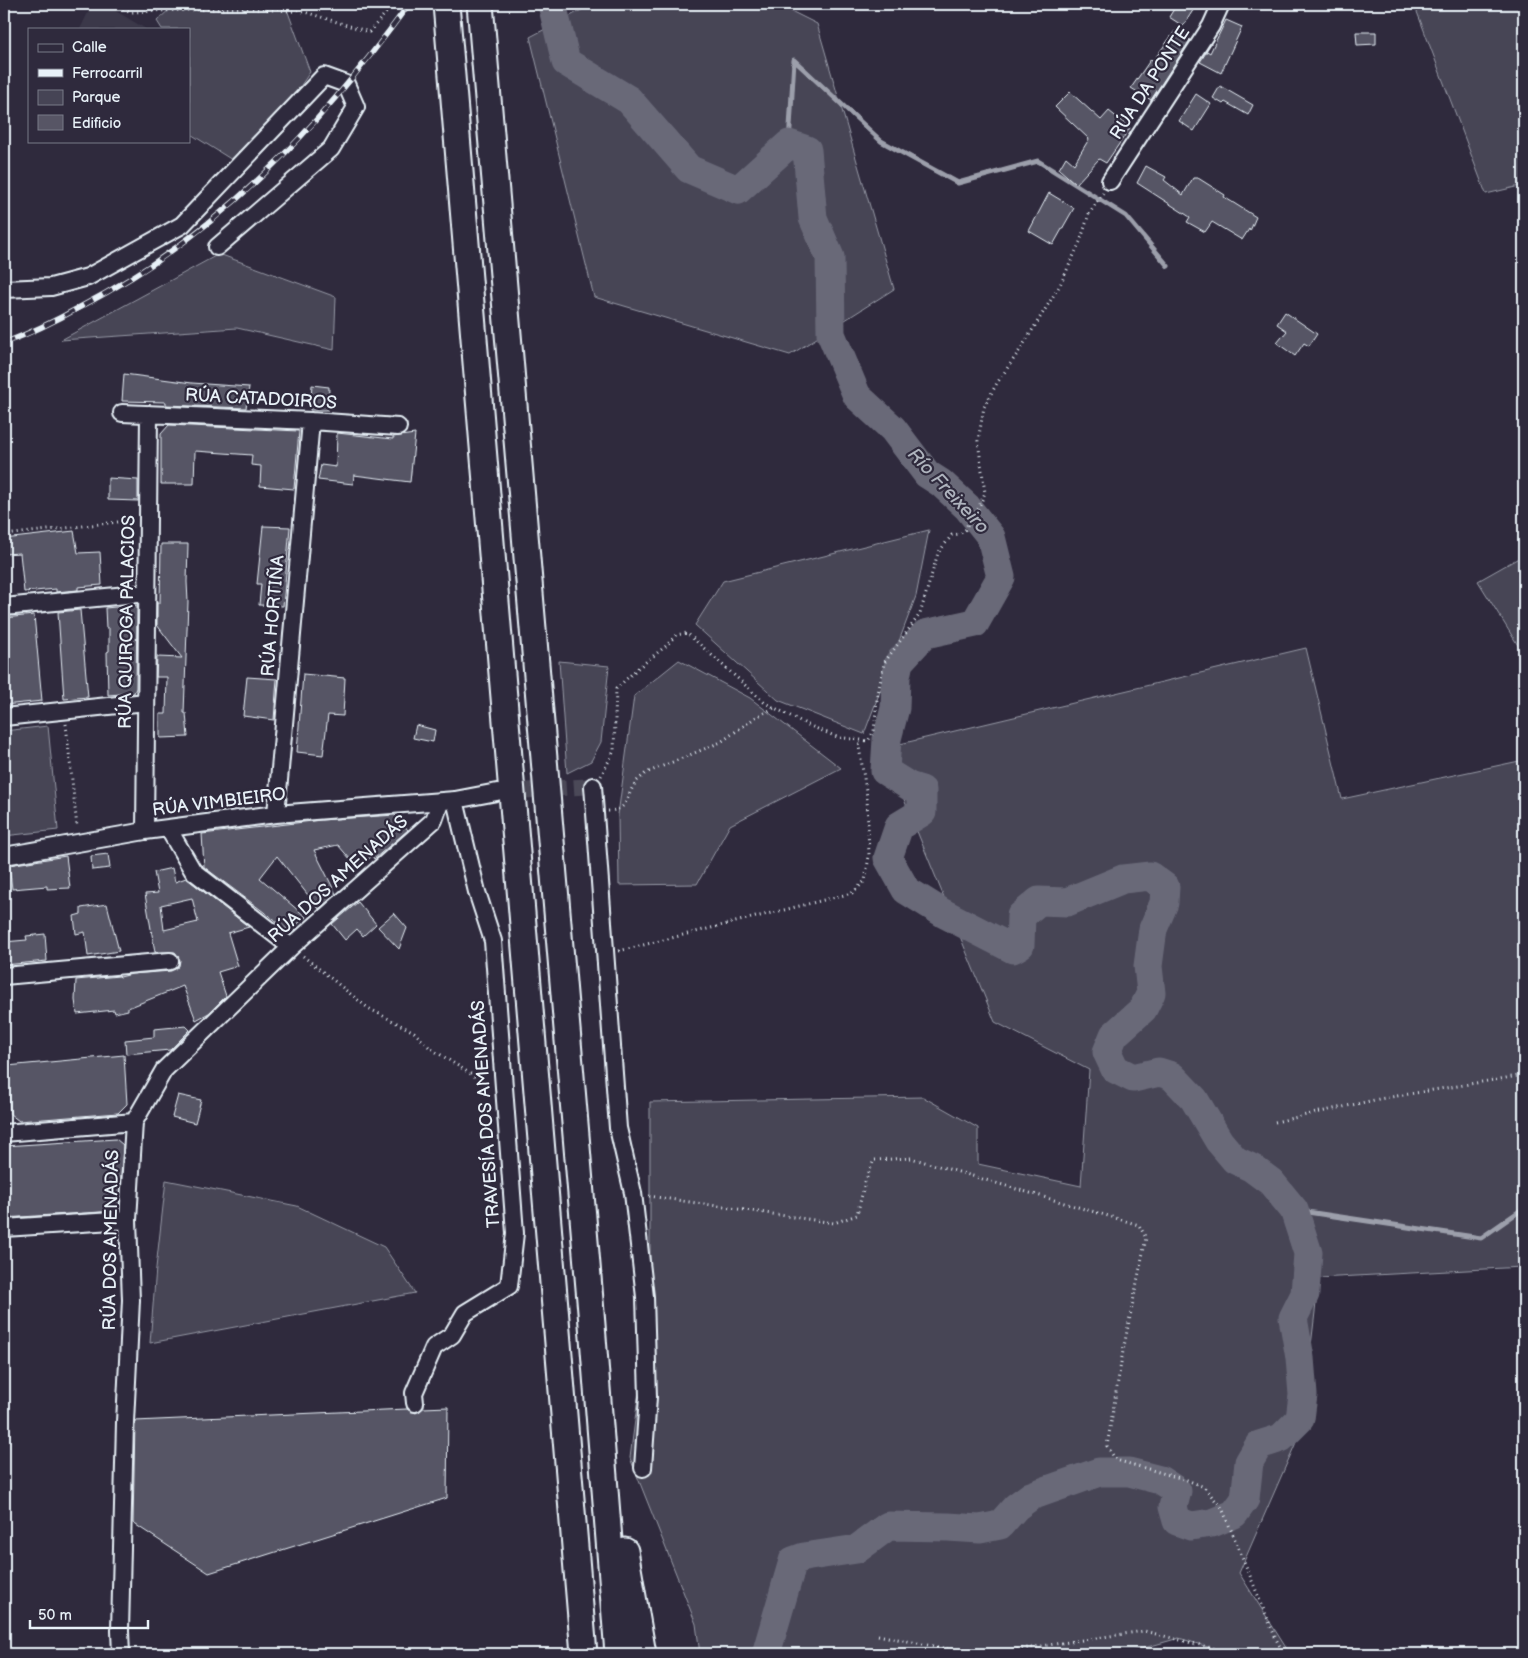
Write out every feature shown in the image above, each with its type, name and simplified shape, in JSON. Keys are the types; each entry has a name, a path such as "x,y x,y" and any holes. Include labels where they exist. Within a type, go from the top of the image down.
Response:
{"highway":[{"path":"446,4 584,1654"},
{"path":"480,4 591,1312 618,1654"},
{"path":"591,1312 607,1433 643,1654"},
{"path":"573,1654 574,1539"}],"street":[{"name":"RÚA DA PONTE","path":"1110,181 1211,26 1221,4"},
{"path":"4,289 51,286 88,277 182,225 324,76 346,84 356,107 331,149 217,247"},
{"name":"RÚA CATADOIROS","path":"122,413 311,421 398,428"},
{"name":"RÚA QUIROGA PALACIOS","path":"145,831 149,414"},
{"name":"RÚA HORTIÑA","path":"276,814 311,421"},
{"path":"4,607 147,593"},
{"path":"4,717 146,702"},
{"path":"593,786 618,1128 633,1193 645,1297 648,1397 643,1468"},
{"name":"RÚA VIMBIEIRO","path":"4,856 168,828 276,814 448,802 497,792"},
{"name":"RÚA DOS AMENADÁS","path":"122,1654 120,1631 125,1422 131,1300 128,1220 134,1122 164,1070 291,947 434,820 448,802"},
{"name":"TRAVESÍA DOS AMENADÁS","path":"415,1403 414,1393 434,1346 452,1335 465,1313 509,1286 515,1234 493,941 448,802"},
{"path":"168,828 193,870 291,947"},
{"path":"4,976 170,960"},
{"path":"4,1133 134,1122"},
{"path":"4,1228 128,1220"}],"path":[{"path":"114,4 131,12 243,8 305,12 369,32 394,4"},
{"path":"593,786 605,770 614,751 616,689 676,635 686,633 765,703 808,725 837,737 868,742 874,731 877,699 884,664 920,614 938,553 952,535 960,534 966,529 969,520 978,509 985,493 978,441 984,407 997,383 1022,347 1060,285 1080,242 1089,214 1110,181"},
{"path":"4,534 148,518"},
{"path":"595,812 617,811 625,805 636,782 646,773 721,742 756,717 774,708"},
{"path":"65,711 78,843"},
{"path":"605,955 852,893 865,881 869,856 866,797 858,740"},
{"path":"291,947 368,1008 414,1032 430,1048 486,1083 506,1107"},
{"path":"1275,1122 1379,1099 1524,1075"},
{"path":"633,1193 834,1223 857,1215 865,1182 874,1160 911,1158 1139,1225 1146,1238 1123,1351 1108,1446 1116,1460 1187,1480 1204,1487 1222,1508 1276,1639 1284,1654"},
{"path":"987,1654 1144,1631 1236,1654"},
{"path":"878,1636 972,1654"}],"shaded area":[{"path":"92,4 104,4 144,28 80,28"}],"green space":[{"path":"175,4 285,4 310,72 245,168 190,134 190,28 161,28 157,21"},
{"path":"593,4 777,4 817,24 894,289 790,355 594,297 530,37"},
{"path":"1414,4 1524,4 1524,185 1486,194"},
{"path":"219,254 336,297 334,350 237,328 61,340"},
{"path":"929,530 916,596 864,734 778,700 695,625 723,581"},
{"path":"1524,555 1524,655 1478,581"},
{"path":"1306,648 1342,799 1524,760 1524,1265 1522,1267 1319,1278 1301,1431 1239,1573 1290,1654 1230,1654 1179,1638 1123,1654 700,1654 696,1624 630,1458 650,1307 650,1102 923,1097 978,1128 978,1164 1081,1186 1089,1070 995,1022 883,748"},
{"path":"679,660 750,698 841,768 730,825 697,884 619,885 618,815 634,696"},
{"path":"559,661 609,666 601,742 591,761 567,773"},
{"path":"48,726 58,830 4,836 4,731"},
{"path":"166,1180 297,1206 384,1247 415,1293 150,1343"}],"building":[{"path":"1177,4 1197,4 1183,26 1169,17"},
{"path":"1226,20 1242,27 1221,73 1200,62 1207,51 1210,53"},
{"path":"1175,31 1190,40 1151,100 1131,88 1151,59 1153,61"},
{"path":"1356,32 1376,32 1376,44 1357,45"},
{"path":"1220,86 1253,105 1248,115 1225,102 1223,104 1213,98"},
{"path":"1070,92 1101,120 1109,111 1130,128 1106,163 1099,159 1076,184 1059,169 1066,157 1074,164 1089,139 1055,107"},
{"path":"1196,94 1211,104 1194,131 1179,121"},
{"path":"1146,166 1166,177 1164,180 1183,195 1193,178 1198,178 1256,217 1250,231 1249,229 1242,240 1212,222 1205,232 1187,222 1190,217 1137,183"},
{"path":"1049,193 1074,208 1053,245 1029,231"},
{"path":"1285,312 1317,334 1309,346 1304,343 1295,356 1277,343 1287,331 1277,324"},
{"path":"124,374 192,383 249,387 246,408 166,405 166,402 122,401"},
{"path":"312,385 329,387 328,410 310,410"},
{"path":"169,425 299,431 294,489 260,486 261,466 251,465 252,455 195,451 194,484 161,484 161,434"},
{"path":"337,433 393,439 393,437 415,434 410,482 354,475 353,484 318,480 321,465 336,467"},
{"path":"108,478 138,480 138,501 108,500"},
{"path":"263,526 290,527 283,606 259,605 261,584 257,584"},
{"path":"74,531 78,553 100,552 102,585 78,587 78,590 56,592 56,589 24,592 20,553 4,554 4,539"},
{"path":"161,544 188,544 184,713 186,713 188,737 160,738 160,714 166,714 167,677 156,677 157,657 182,658 157,625 157,603 160,603"},
{"path":"137,605 136,688 134,693 108,695 107,652 109,651 109,628 106,628 105,608"},
{"path":"80,610 88,697 64,699 58,612"},
{"path":"34,615 42,701 4,705 4,618"},
{"path":"303,674 345,678 343,716 328,715 323,755 297,752"},
{"path":"247,677 277,679 274,720 243,716"},
{"path":"416,725 435,730 433,742 413,738"},
{"path":"395,815 408,830 374,859 372,856 358,868 338,845 314,850 336,894 319,909 277,856 260,878 306,917 289,931 204,867 202,834 321,820"},
{"path":"108,854 110,868 92,870 91,856"},
{"path":"66,856 70,888 47,889 47,886 12,889 9,865"},
{"path":"172,868 175,882 186,878 249,927 228,933 238,966 218,972 226,996 209,1013 196,1020 183,986 128,1008 128,1010 115,1013 114,1010 77,1014 75,1000 76,980 171,971 179,966 180,960 175,952 155,952 145,894 158,893 154,872","holes":["192,898 198,922 164,930 161,905"]},
{"path":"358,902 376,924 363,936 357,929 345,940 332,924"},
{"path":"107,904 119,951 88,956 85,932 76,934 74,916 81,914 81,908"},
{"path":"394,913 407,928 399,949 378,927"},
{"path":"45,934 47,961 4,965 4,942 27,940 26,936"},
{"path":"186,1026 190,1030 170,1050 126,1054 125,1040 154,1037 154,1029"},
{"path":"124,1055 127,1104 118,1113 19,1121 10,1114 7,1066"},
{"path":"178,1095 201,1100 195,1123 172,1117"},
{"path":"116,1139 123,1145 119,1208 117,1211 4,1218 4,1146"},
{"path":"448,1407 447,1498 209,1573 133,1523 135,1421 407,1409 416,1413 423,1408"}],"waterway":[{"name":"Río Freixeiro","path":"552,4 566,62 629,100 689,169 738,190 789,144 807,150 813,218 830,257 831,334 857,396 893,429 927,474 941,483 967,507 991,537 1001,577 975,623 925,634 899,662 896,677 895,708 887,739 885,771 909,786 922,790 922,812 899,826 888,858 906,890 943,913 1013,949 1020,945 1021,916 1039,901 1067,902 1123,879 1150,876 1165,887 1164,903 1153,929 1148,966 1151,993 1143,1009 1114,1035 1107,1052 1115,1069 1133,1078 1159,1072 1172,1076 1194,1099 1219,1141 1235,1160 1252,1168 1271,1182 1294,1210 1308,1253 1305,1294 1293,1318 1300,1358 1303,1395 1300,1419 1281,1438 1259,1445 1249,1462 1245,1499 1234,1514 1212,1523 1191,1526 1177,1521 1173,1507 1177,1491 1160,1480 1129,1472 1099,1472 1031,1496 1016,1507 1000,1525 980,1529 888,1526 857,1549 804,1557 793,1561 766,1654"},
{"path":"789,144 794,60 881,141 958,183 1038,161 1126,216 1168,266"},
{"path":"1294,1210 1481,1238 1524,1208"}],"tunnel":[{"path":"502,792 593,786"}],"railway":[{"path":"4,343 53,321 132,277 179,246 223,211 264,174 339,94 409,4"}]}
